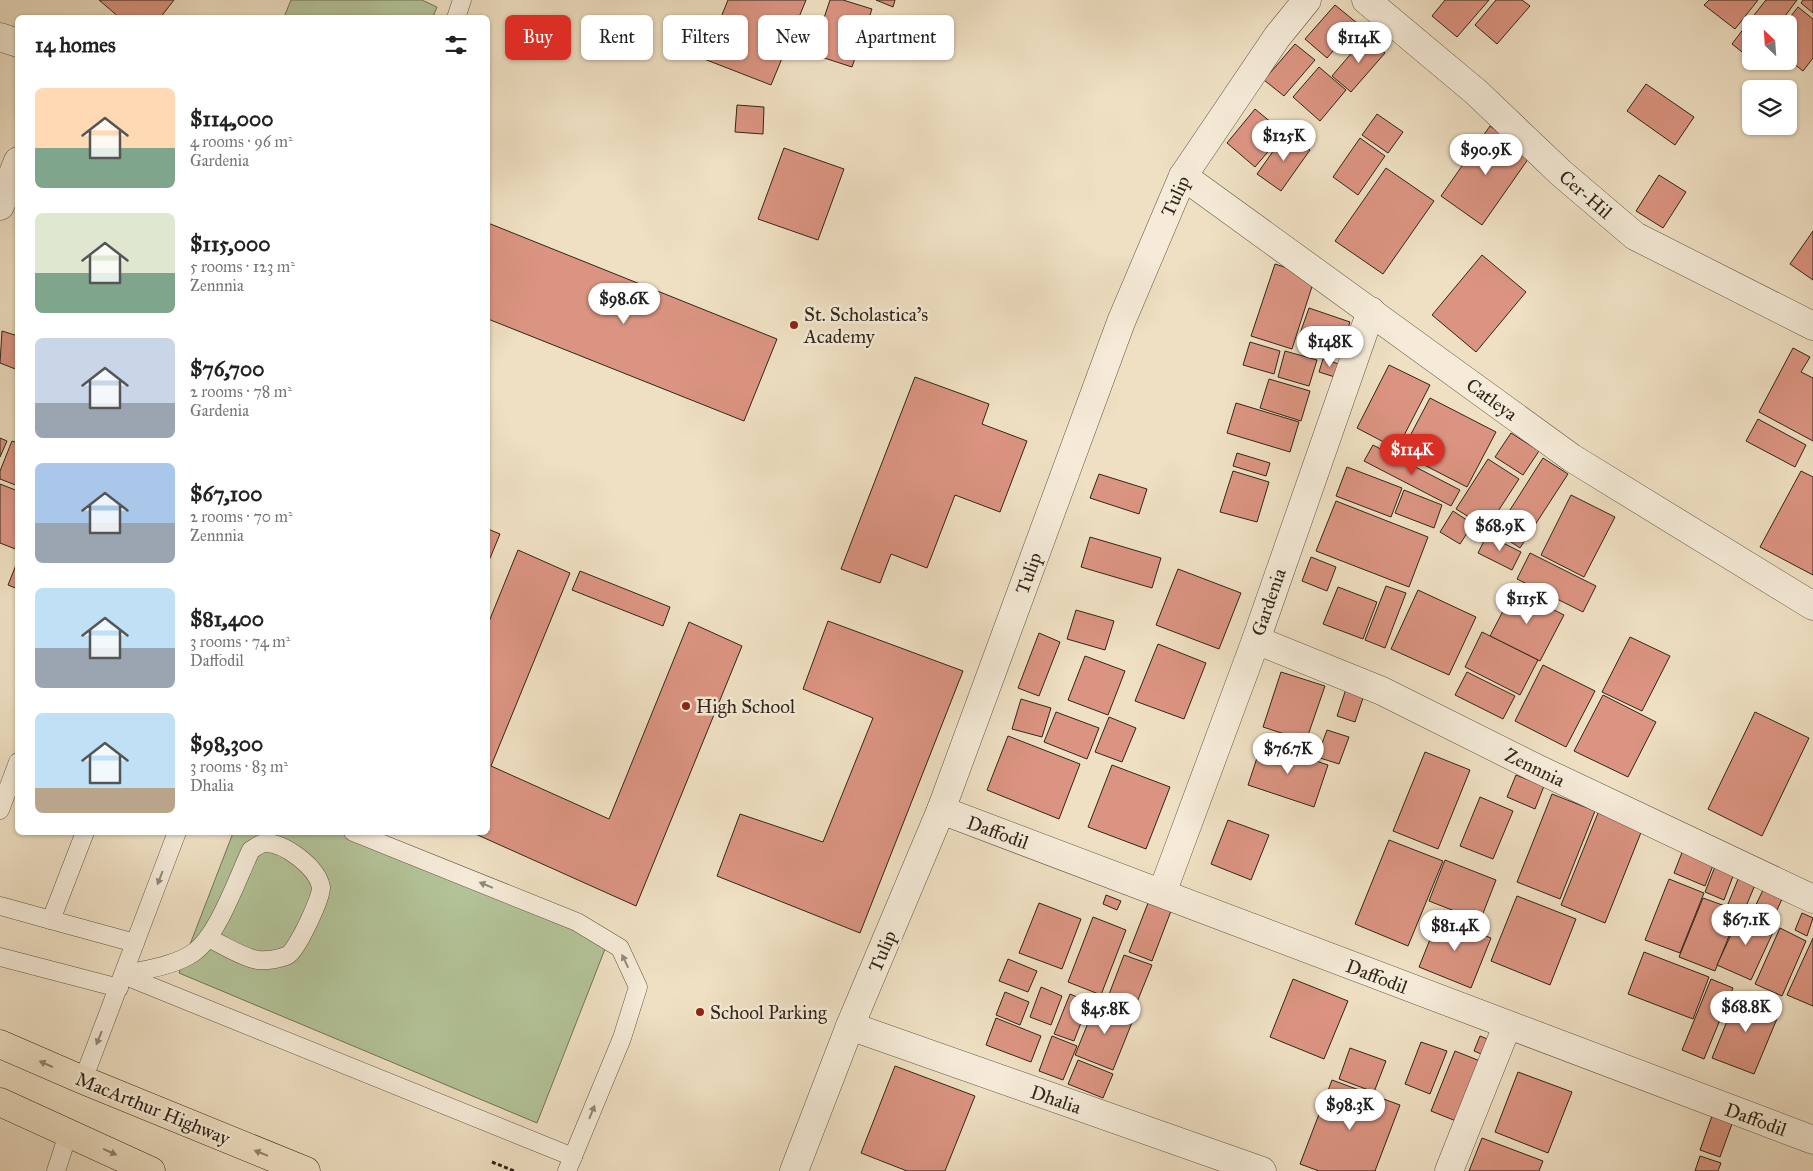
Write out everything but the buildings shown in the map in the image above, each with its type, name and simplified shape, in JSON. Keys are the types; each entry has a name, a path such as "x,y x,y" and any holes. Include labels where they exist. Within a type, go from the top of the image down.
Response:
{"highway":[{"name":"MacArthur Highway","path":"0,1044 306,1171"},
{"path":"2,1109 68,1134 151,1171"}],"street":[{"name":"Tulip","path":"794,1171 850,1026 941,810 1121,322 1183,176 1277,37 1307,0"},
{"name":"Cer-Hil","path":"1366,0 1476,92 1561,173 1635,236 1813,326"},
{"path":"0,37 15,42"},
{"name":"Catleya","path":"1183,176 1572,458 1813,606"},
{"name":"Gardenia","path":"1162,893 1256,640 1371,311"},
{"name":"Zennnia","path":"1256,640 1382,692 1536,768 1813,899"},
{"name":"Daffodil","path":"941,810 1507,1026 1813,1140"},
{"name":"Dhalia","path":"850,1026 1262,1171"},
{"path":"1448,1171 1507,1026"}],"lane":[{"path":"0,810 15,770"},
{"path":"50,920 84,835"},
{"path":"83,1080 176,835"},
{"path":"0,956 121,982 570,1164 622,1038 638,987 620,948 577,922 360,835"},
{"path":"121,982 192,954 210,939 251,850 262,843 278,845 302,861 316,876 321,889 311,918 290,954 274,960 258,960 210,939"},
{"path":"0,906 135,943"},
{"path":"56,1171 68,1134"}],"path":[{"path":"492,1162 514,1171"}],"green space":[{"path":"291,0 422,0 437,7 434,15 285,15"},
{"path":"232,835 345,835 607,944 537,1123 179,973"}],"place":[{"name":"St. Scholastica's Academy","path":"794,325"},
{"name":"High School","path":"686,706"},
{"name":"School Parking","path":"700,1012"}]}
